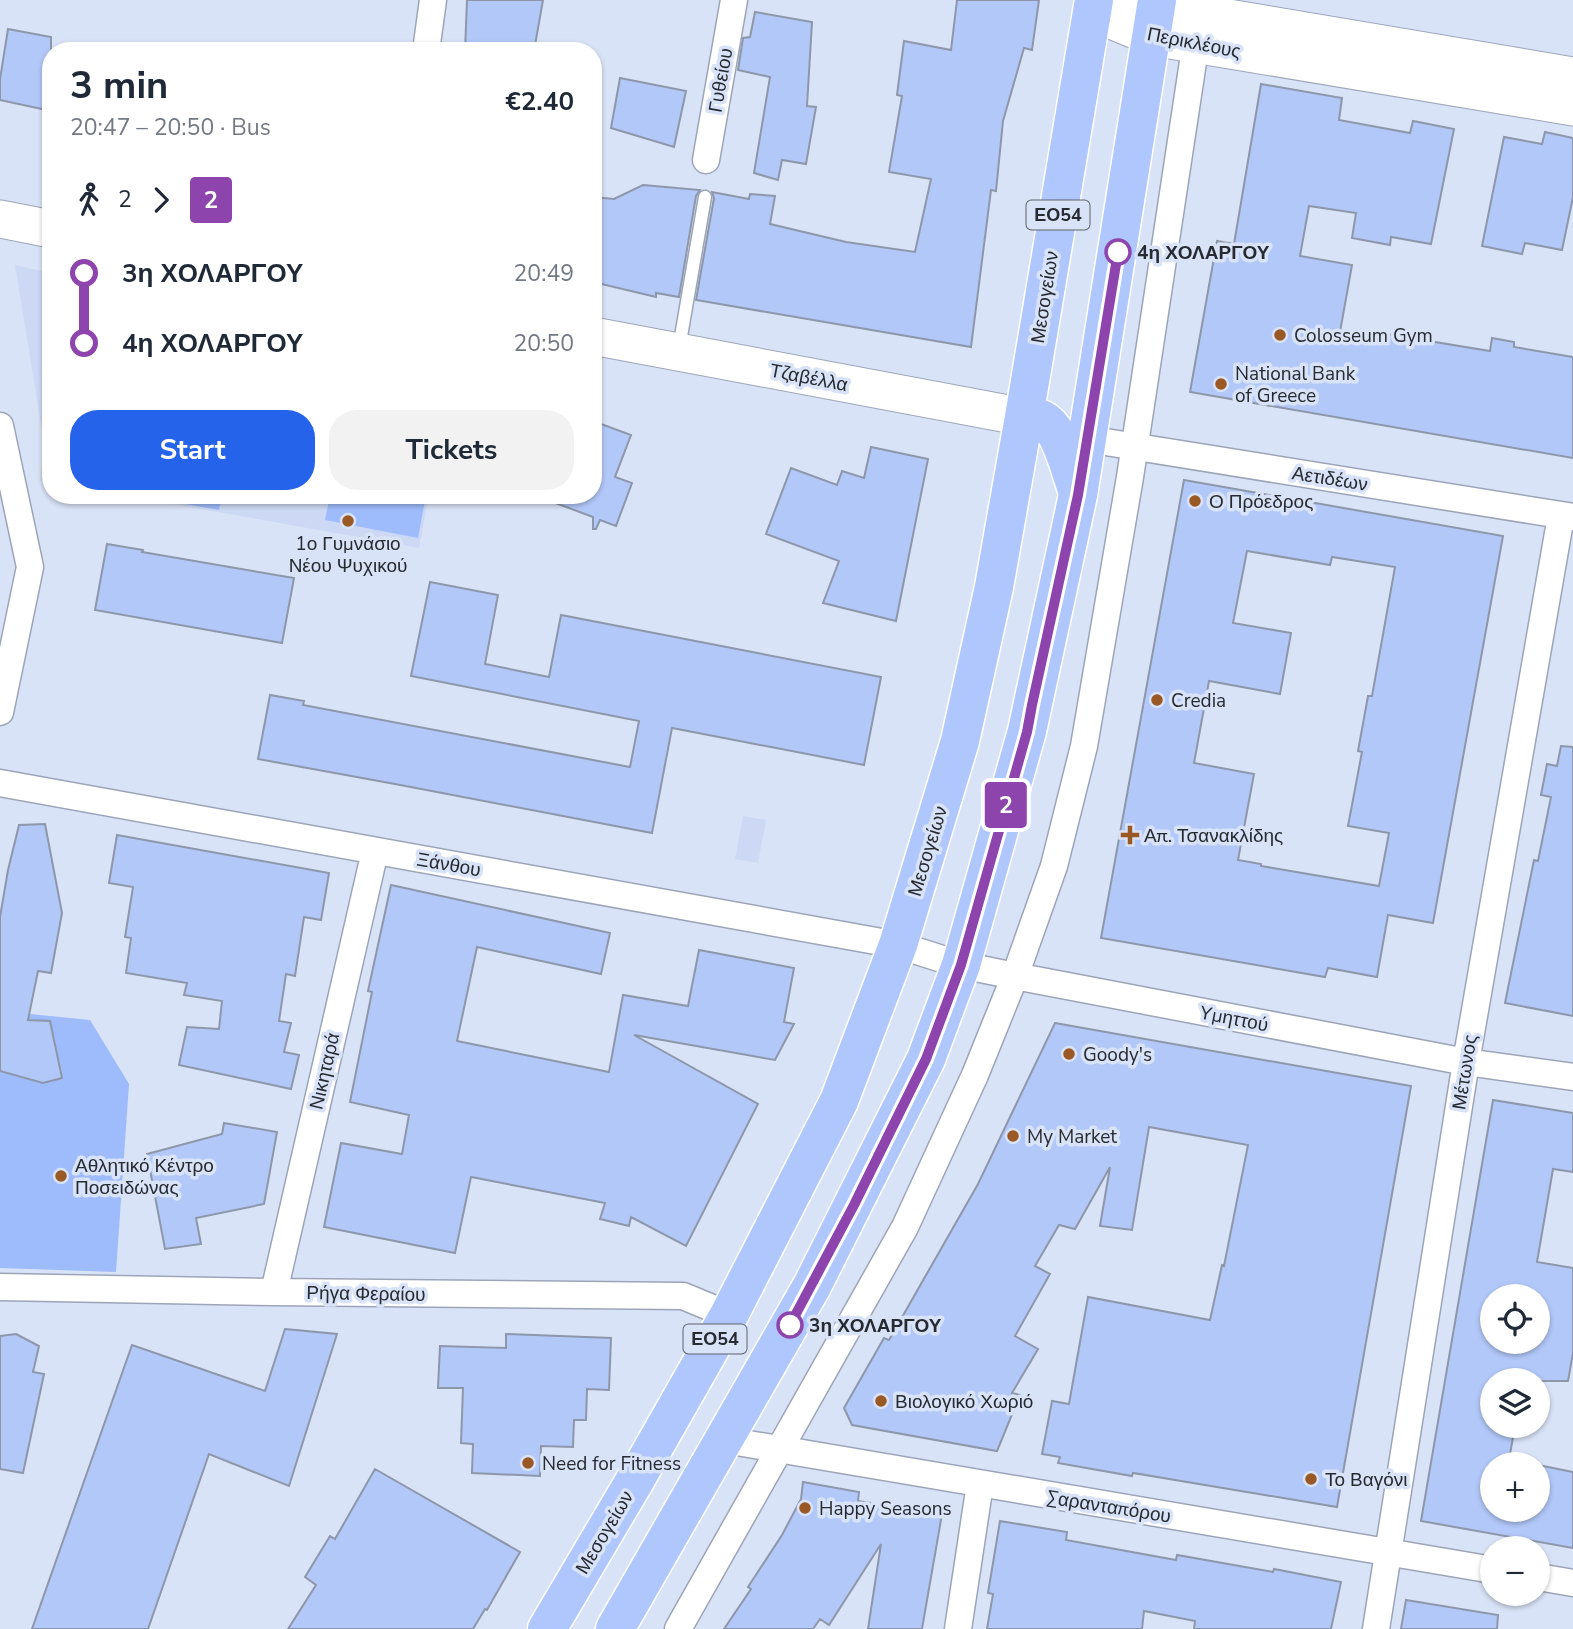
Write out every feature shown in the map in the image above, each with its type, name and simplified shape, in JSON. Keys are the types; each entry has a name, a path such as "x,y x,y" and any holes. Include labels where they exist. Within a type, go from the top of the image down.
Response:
{"main road":[{"name":"Μεσογείων","path":"547,1629 729,1315 839,1101 898,945 960,741 994,587 1093,6"},
{"name":"ΕΟ54","path":"615,1629 812,1286 926,1059 961,965 1027,732 1078,495 1155,14"},
{"path":"1024,417 1041,419 1050,426 1065,453 1078,495"}],"street":[{"path":"427,42 433,0"},
{"name":"Γυθείου","path":"706,160 734,0"},
{"name":"Περικλέους","path":"1093,6 1200,19 1573,76"},
{"path":"678,1629 905,1227 966,1094 1015,976 1054,866 1084,746 1135,446 1200,19"},
{"name":"Περικλέους","path":"1200,19 1573,107"},
{"path":"0,219 42,227"},
{"name":"Τζαβέλλα","path":"602,338 1024,417"},
{"path":"0,426 30,567 0,712"},
{"name":"Αετιδέων","path":"1087,439 1567,516"},
{"name":"Μέτωνος","path":"1376,1629 1466,1062 1567,516"},
{"name":"Ξάνθου","path":"0,783 898,945"},
{"name":"Νικηταρά","path":"274,1292 375,850"},
{"name":"Υμηττού","path":"898,945 961,965 1015,976 1466,1062 1573,1077"},
{"name":"Ρήγα Φεραίου","path":"0,1286 683,1296 729,1315"},
{"name":"Σαρανταπόρου","path":"725,1440 1480,1568"},
{"path":"958,1629 980,1484"},
{"path":"1550,1579 1573,1583"}],"lane":[{"path":"678,352 705,197"}],"shaded area":[{"path":"15,265 42,271 42,431"},
{"name":"1ο Γυμνάσιο Νέου Ψυχικού","path":"173,504 427,504 419,548"},
{"path":"185,504 220,504 219,510"},
{"path":"328,504 424,504 418,538 325,520"},
{"path":"743,816 766,820 758,863 735,859"},
{"name":"Αθλητικό Κέντρο Ποσειδώνας","path":"0,1011 90,1020 129,1084 116,1272 0,1268"}],"building":[{"path":"467,0 543,0 536,42 465,42"},
{"path":"957,0 1039,0 1032,50 1024,48 1003,121 996,191 991,190 971,347 696,300 714,198 712,192 749,199 750,194 775,196 770,224 846,242 915,252 931,179 889,172 902,96 897,95 904,41 951,50"},
{"path":"755,12 812,22 807,106 816,107 806,164 782,160 778,180 754,173 770,77 738,70 743,38 750,37"},
{"path":"8,29 51,37 51,42 42,42 42,109 0,100 0,79"},
{"path":"620,78 686,91 674,147 611,128"},
{"path":"1261,84 1342,98 1339,120 1410,133 1413,121 1454,129 1431,244 1391,237 1390,245 1352,238 1356,213 1309,206 1300,256 1352,265 1340,332 1385,340 1386,334 1490,351 1492,338 1514,342 1514,347 1573,357 1573,458 1190,392 1217,241 1234,244"},
{"path":"1545,132 1573,138 1573,197 1562,250 1525,243 1522,254 1482,246 1504,137 1542,144"},
{"path":"643,185 700,190 696,196 679,297 656,293 656,297 602,284 602,198 614,199"},
{"path":"602,424 631,435 615,477 632,483 616,526 600,520 596,529 593,529 593,517 558,504 602,504"},
{"path":"871,447 928,459 896,621 823,603 839,561 766,534 791,468 837,485 842,471 864,478"},
{"path":"1184,480 1503,536 1433,923 1388,915 1377,977 1328,968 1325,977 1101,938","holes":["1247,551 1330,565 1332,557 1395,567 1372,696 1368,696 1358,751 1362,752 1348,826 1389,833 1379,886 1238,860 1254,774 1194,763 1209,681 1280,694 1291,633 1233,623"]},
{"path":"107,544 294,578 282,643 95,610"},
{"path":"430,582 498,595 485,664 549,677 561,615 881,677 864,765 672,728 652,833 258,759 270,695 304,701 303,705 630,767 639,721 411,676"},
{"path":"1561,746 1573,747 1573,1016 1505,1003 1534,860 1538,861 1551,797 1541,795 1547,764 1557,766"},
{"path":"45,824 62,913 51,973 38,971 28,1020 50,1021 62,1078 43,1083 0,1071 0,917 19,825"},
{"path":"117,835 329,873 321,920 304,917 295,976 286,974 279,1021 291,1023 284,1052 299,1055 291,1089 179,1065 187,1027 219,1029 222,1001 184,995 187,983 126,973 131,938 125,937 133,887 109,883"},
{"path":"391,885 610,933 601,974 477,947 457,1041 609,1072 623,995 688,1006 699,950 794,968 784,1022 794,1024 775,1060 634,1035 758,1104 686,1246 631,1217 629,1226 600,1219 605,1203 471,1177 455,1253 324,1227 341,1143 402,1154 409,1115 350,1102 372,992 368,991"},
{"path":"1055,1023 1411,1086 1337,1507 1058,1463 1060,1457 1042,1454 1052,1401 1069,1404 1088,1297 1210,1320 1222,1265 1224,1266 1248,1145 1149,1127 1132,1230 1100,1226 1110,1167 1075,1229 1059,1225 1035,1266 1050,1274 1015,1336 1038,1349 1012,1393 1020,1395 997,1451 852,1425 844,1408 884,1338 889,1340 978,1184"},
{"path":"1493,1100 1573,1113 1573,1172 1553,1169 1537,1262 1573,1268 1573,1353 1568,1381 1550,1381 1550,1368 1480,1368 1480,1438 1513,1438 1510,1452 1480,1452 1480,1522 1550,1522 1550,1467 1573,1472 1573,1548 1550,1544 1550,1536 1505,1536 1421,1521"},
{"path":"224,1123 277,1132 264,1204 196,1218 201,1244 165,1249 147,1154 222,1134"},
{"path":"285,1329 337,1334 289,1486 209,1454 148,1629 32,1629 132,1345 265,1391"},
{"path":"16,1334 39,1346 33,1372 44,1374 23,1473 0,1469 0,1336"},
{"path":"506,1334 611,1338 609,1390 587,1389 586,1420 574,1420 573,1447 541,1446 540,1476 472,1473 473,1444 461,1443 463,1388 438,1388 440,1346 506,1348"},
{"path":"375,1469 520,1552 473,1629 288,1629 316,1585 305,1577 330,1536 335,1539"},
{"path":"803,1482 859,1492 858,1501 942,1514 922,1629 868,1629 881,1544 829,1625 820,1619 813,1629 724,1629 782,1535 801,1499"},
{"path":"1000,1521 1067,1532 1066,1540 1176,1560 1177,1555 1341,1582 1331,1629 1194,1629 1195,1621 1144,1611 1142,1629 987,1629 993,1594 988,1593"},
{"path":"1406,1600 1498,1615 1497,1629 1401,1629"}],"bus line":[{"name":"2","path":"790,1325 854,1205 926,1059 961,965 1027,732 1078,495 1118,252"}],"place":[{"name":"4η ΧΟΛΑΡΓΟΥ","path":"1118,252"},
{"name":"Colosseum Gym","path":"1280,335"},
{"name":"National Bank of Greece","path":"1221,384"},
{"name":"Ο Πρόεδρος","path":"1195,501"},
{"name":"1ο Γυμνάσιο Νέου Ψυχικού","path":"348,521"},
{"name":"Credia","path":"1157,700"},
{"name":"Απ. Τσανακλίδης","path":"1130,835"},
{"name":"Goody's","path":"1069,1054"},
{"name":"My Market","path":"1013,1136"},
{"name":"Αθλητικό Κέντρο Ποσειδώνας","path":"61,1176"},
{"name":"3η ΧΟΛΑΡΓΟΥ","path":"790,1325"},
{"name":"Βιολογικό Χωριό","path":"881,1401"},
{"name":"Need for Fitness","path":"528,1463"},
{"name":"Το Βαγόνι","path":"1311,1479"},
{"name":"Happy Seasons","path":"805,1508"}]}
